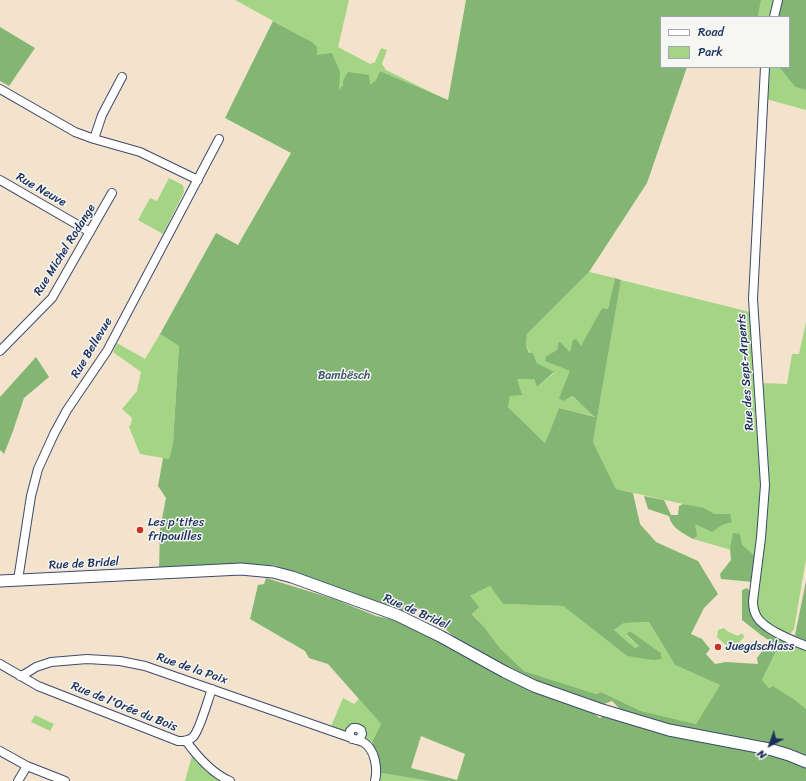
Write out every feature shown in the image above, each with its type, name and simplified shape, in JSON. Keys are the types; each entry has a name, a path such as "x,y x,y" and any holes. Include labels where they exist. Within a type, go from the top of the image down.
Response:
{"main road":[{"name":"Rue de Bridel","path":"0,581 240,569 273,572 292,577 397,615 534,686 599,709 669,730 770,749 806,762"}],"street":[{"path":"774,16 778,0"},
{"name":"Rue des Sept-Arpents","path":"765,68 753,299 765,485 761,538 752,601 754,610 760,622 774,631 806,646"},
{"path":"94,139 102,116 122,77"},
{"path":"0,89 75,132 140,152 198,180"},
{"name":"Rue Bellevue","path":"18,580 31,496 38,468 67,410 107,351 219,139"},
{"name":"Rue Neuve","path":"0,180 90,232"},
{"name":"Rue Michel Rodange","path":"0,351 52,298 112,193"},
{"name":"Rue de la Paix","path":"20,676 36,667 51,662 102,659 145,666 368,745 376,763 377,772 375,781"},
{"name":"Rue de l'Orée du Bois","path":"0,664 38,686 178,741 186,741 193,737 198,730 212,689"},
{"path":"186,741 194,752 221,778 230,781"},
{"path":"0,751 27,766 65,781"},
{"path":"18,781 27,766"}],"green space":[{"path":"235,0 349,0 338,47 370,64 375,62 381,48 387,50 382,64 386,70 449,101 380,71 376,80 369,84 343,85 339,91 317,55 312,42"},
{"name":"Bambësch","path":"466,0 761,0 758,16 660,16 660,68 687,68 647,183 589,272 527,334 526,346 529,353 533,353 537,363 554,372 537,387 534,379 517,379 522,395 510,396 508,407 545,443 559,408 595,417 572,396 563,401 559,398 570,371 545,361 546,356 557,350 558,343 560,342 570,352 573,340 576,339 581,346 602,308 608,309 615,278 621,280 593,442 616,489 633,493 640,524 656,542 698,561 718,594 704,608 691,634 702,639 710,649 706,654 715,664 726,662 758,664 757,658 770,641 742,620 742,590 747,588 751,592 765,629 788,643 786,648 779,645 762,680 769,688 773,686 794,699 806,709 806,756 791,749 770,744 670,726 622,711 612,701 604,704 580,696 573,696 536,682 507,668 458,640 422,609 412,608 413,613 411,615 407,615 274,565 267,567 159,569 160,529 166,498 158,486 163,458 169,459 173,443 179,346 160,334 216,233 238,245 291,153 225,118 273,21 312,42 317,47 317,55 332,53 340,72 339,90 343,85 343,81 348,72 369,75 370,84 376,80 380,71 448,100","holes":["490,586 503,604 563,606 627,656 653,660 662,659 661,653 630,631 626,634 639,646 635,648 614,630 624,623 649,622 675,665 720,685 696,724 641,711 601,692 596,694 524,671 500,648 472,614 479,607 470,596"]},
{"path":"761,0 778,0 774,16 758,16"},
{"path":"778,0 806,0 806,90 795,87 780,68 790,68 790,16 774,16"},
{"path":"0,27 35,48 9,86 0,81"},
{"path":"761,68 780,68 795,87 806,90 806,110 766,99 756,301 758,301 761,373 763,373 763,380 761,380 761,383 787,384 792,354 799,354 806,322 806,559 794,629 789,634 795,635 806,643 806,709 794,699 773,686 769,688 762,680 779,645 755,620 756,557 693,539 692,506 616,489 593,442 621,280 750,312"},
{"path":"169,178 183,185 184,192 163,234 138,220 150,198 157,201"},
{"path":"589,272 615,278 608,309 602,308 581,347 570,352 558,343 557,350 546,356 546,361 570,371 571,396 596,417 559,408 545,443 508,407 510,396 517,379 534,379 537,387 554,373 537,363 533,353 530,353 526,346 527,334"},
{"path":"160,334 179,346 173,443 169,459 140,454 129,427 132,418 122,409 137,391 141,372 113,352 117,343 145,359"},
{"path":"36,357 49,377 24,398 4,454 0,450 0,397"},
{"path":"644,496 664,500 671,515 678,515 679,506 683,504 704,508 714,514 730,514 732,522 722,525 712,532 695,524 697,536 693,539 675,527 669,516 648,509"},
{"path":"733,533 740,534 742,545 756,557 753,582 721,579 720,574 731,560 730,549"},
{"path":"266,578 334,599 376,616 394,620 588,710 600,718 603,716 669,735 770,754 806,766 806,781 430,781 381,773 372,742 381,724 328,664 309,658 305,651 250,619 258,585 264,584","holes":["421,736 465,754 457,780 411,768"]},
{"path":"806,581 806,643 795,635"},
{"path":"490,586 503,604 563,606 627,656 662,659 661,653 630,631 626,635 639,646 635,648 614,630 624,623 649,622 675,665 720,685 696,724 641,711 601,692 596,694 524,671 500,648 472,613 470,596"},
{"path":"724,628 738,636 743,634 744,637 730,652 730,649 717,637 718,630"},
{"path":"343,698 354,704 359,699 381,724 372,742 364,739 365,736 353,724 345,731 331,726"},
{"path":"35,715 54,724 50,731 31,722"},
{"path":"192,756 220,781 185,781"},
{"path":"381,773 430,781 379,781"}],"place":[{"name":"Les p'tites fripouilles","path":"140,530"},
{"name":"Juegdschlass","path":"718,647"}]}
